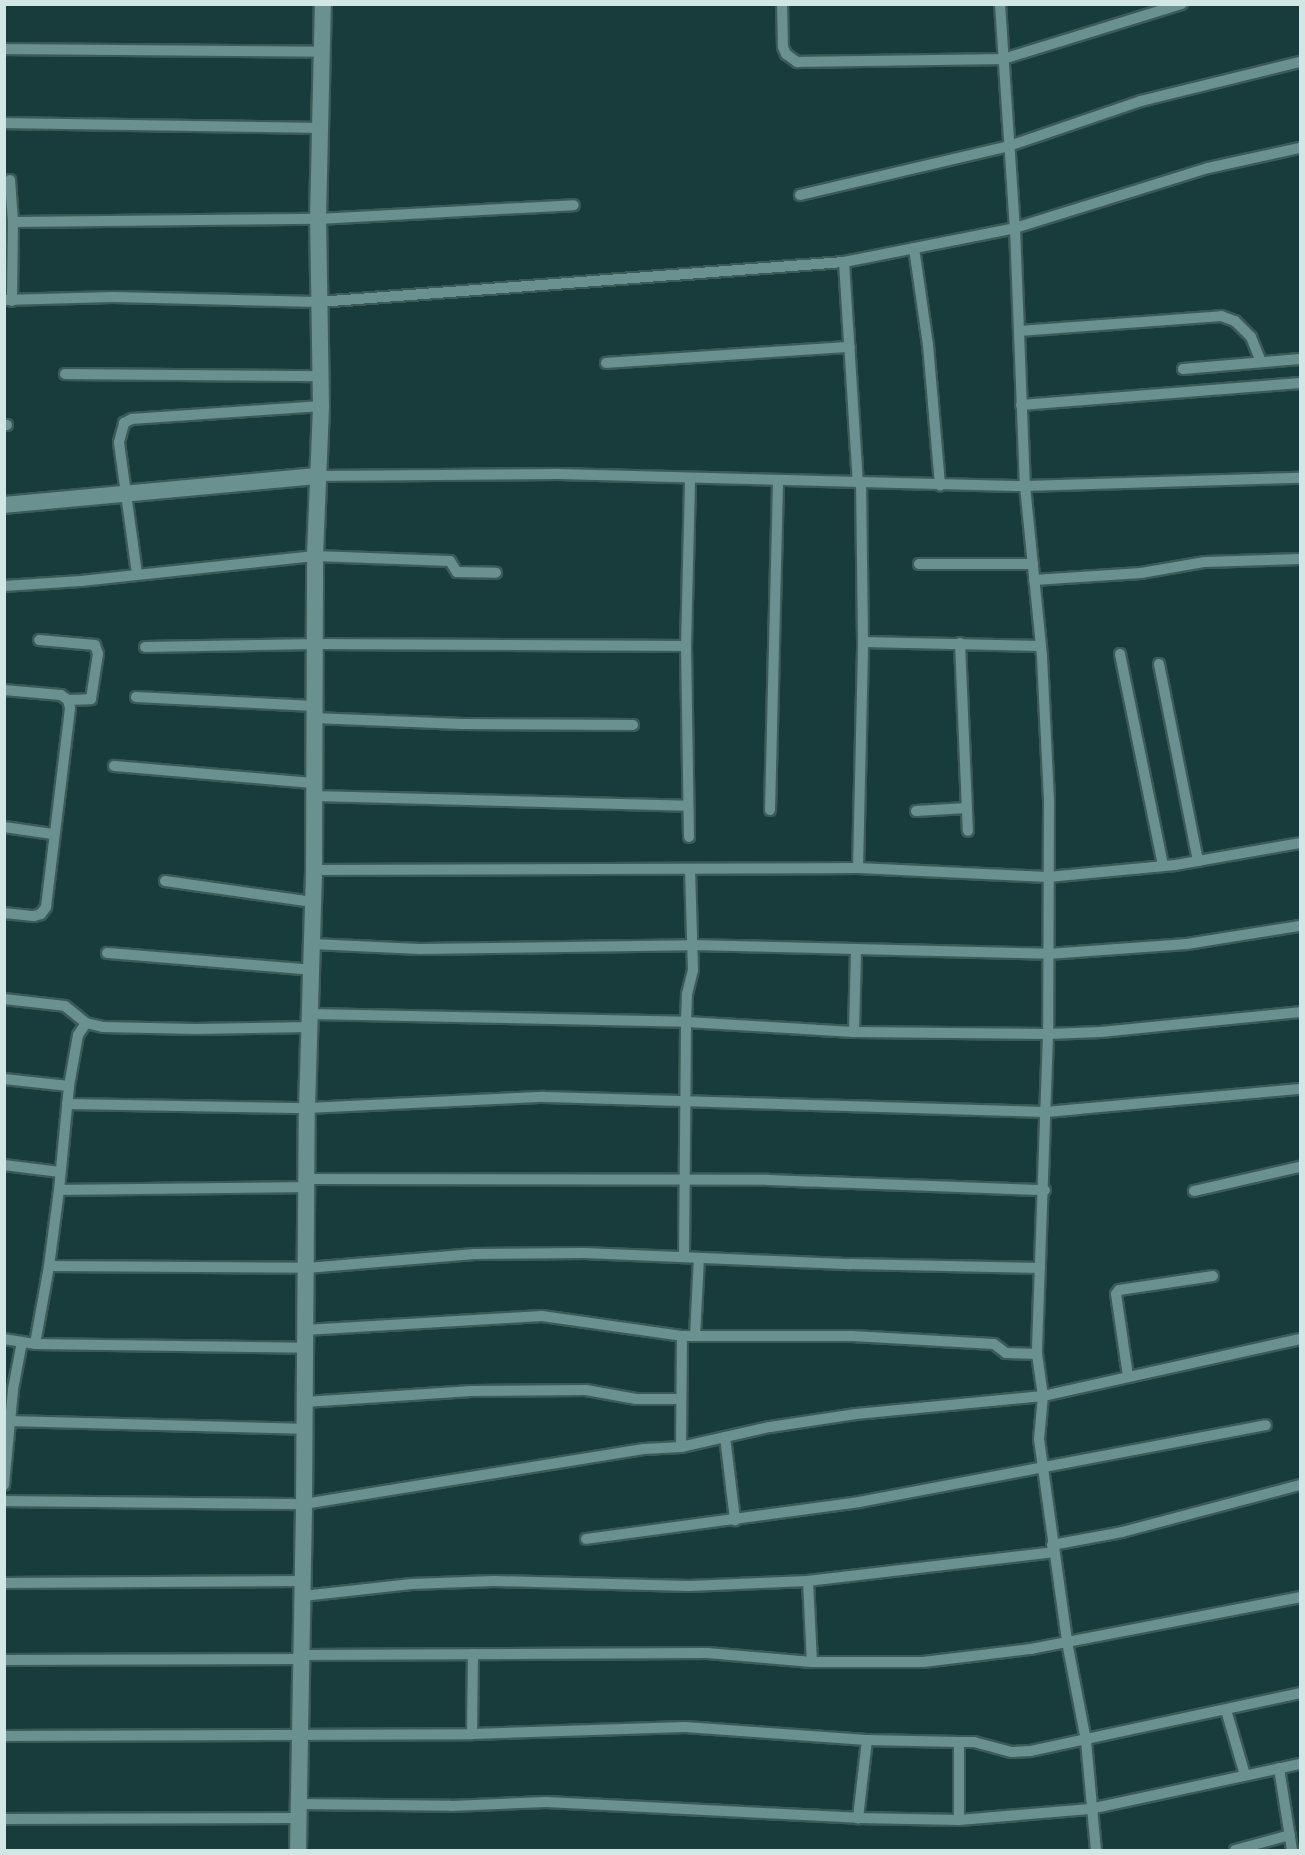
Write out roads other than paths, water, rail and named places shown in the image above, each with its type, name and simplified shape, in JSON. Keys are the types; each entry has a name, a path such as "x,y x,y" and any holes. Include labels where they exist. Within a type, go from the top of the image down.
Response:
{"street":[{"path":"298,1851 307,1268 307,1108 314,870 315,556 321,406 318,219 323,4"},
{"path":"782,4 783,47 786,54 797,62 1003,59 1182,4"},
{"path":"1000,4 1015,228 1025,486 1041,646 1049,789 1045,1190 1037,1354 1043,1396 1039,1428 1066,1642 1086,1741 1090,1809 1096,1851"},
{"path":"4,49 322,52"},
{"path":"800,195 1009,146 1141,101 1300,62"},
{"path":"4,123 320,128"},
{"path":"10,180 13,222 8,300 113,297 318,302 844,262 1015,228 1208,168 1300,148"},
{"path":"13,222 318,219 574,206"},
{"path":"914,248 928,345 940,485"},
{"path":"844,262 860,483 863,642 858,868"},
{"path":"1018,331 1221,316 1235,321 1251,337 1262,362"},
{"path":"606,363 849,347"},
{"path":"1183,369 1300,359"},
{"path":"65,374 319,376"},
{"path":"1022,405 1300,383"},
{"path":"136,574 119,442 126,421 321,406"},
{"path":"4,505 317,476 558,474 1025,486 1300,478"},
{"path":"689,837 686,646 690,478"},
{"path":"770,810 778,480"},
{"path":"4,586 315,556 450,561 457,572 496,573"},
{"path":"1034,580 1141,573 1205,562 1300,559"},
{"path":"919,564 1033,564"},
{"path":"4,690 61,695 68,700 91,699 98,649 89,643 39,640"},
{"path":"863,642 1041,646"},
{"path":"960,643 968,831"},
{"path":"145,647 316,644 686,646"},
{"path":"1120,654 1163,866"},
{"path":"1159,664 1198,861"},
{"path":"136,697 462,724 633,725"},
{"path":"4,913 34,916 41,914 45,907 52,834 70,708 68,700"},
{"path":"114,766 313,789 688,806"},
{"path":"916,811 967,808"},
{"path":"4,827 52,834"},
{"path":"314,870 858,868 1048,876 1163,866 1300,843"},
{"path":"684,1257 686,1022 687,994 693,970 690,870"},
{"path":"165,880 313,902"},
{"path":"312,944 420,949 692,945 1048,954 1187,944 1300,926"},
{"path":"854,1032 856,949"},
{"path":"107,952 312,970"},
{"path":"4,999 65,1006 86,1023 103,1027 195,1029 310,1021 686,1022 854,1032 1048,1034 1101,1032 1300,1012"},
{"path":"35,1344 49,1266 69,1086 78,1035 86,1023"},
{"path":"4,1079 69,1086"},
{"path":"67,1104 307,1108 544,1097 1046,1112 1300,1089"},
{"path":"4,1165 60,1172"},
{"path":"1194,1191 1300,1167"},
{"path":"59,1190 308,1183 768,1180 1045,1190"},
{"path":"49,1266 307,1268 474,1254 584,1253 1040,1268"},
{"path":"695,1336 699,1258"},
{"path":"1128,1376 1116,1294 1119,1290 1213,1276"},
{"path":"305,1330 542,1316 682,1336 852,1335 994,1344 1006,1353 1037,1354"},
{"path":"681,1447 682,1336"},
{"path":"4,1339 35,1344 306,1348"},
{"path":"4,1501 304,1504 644,1449 681,1447 856,1414 1043,1396 1300,1339"},
{"path":"4,1485 8,1422 22,1342"},
{"path":"305,1402 472,1391 563,1390 586,1390 636,1399 680,1399"},
{"path":"8,1422 305,1429"},
{"path":"586,1539 859,1502 1266,1425"},
{"path":"725,1437 735,1520"},
{"path":"4,1583 303,1589 494,1581 689,1586 808,1581 1053,1548 1300,1485"},
{"path":"808,1581 812,1662"},
{"path":"4,1660 707,1653 812,1662 923,1662 1066,1642 1300,1598"},
{"path":"472,1734 473,1654"},
{"path":"4,1736 472,1734 686,1727 867,1740 974,1742 1012,1752 1086,1741 1300,1693"},
{"path":"1226,1710 1245,1775"},
{"path":"858,1818 867,1740"},
{"path":"958,1820 960,1742"},
{"path":"4,1819 546,1802 858,1818 958,1820 1090,1809 1300,1764"},
{"path":"1279,1768 1292,1851"},
{"path":"1235,1851 1290,1835"}]}
